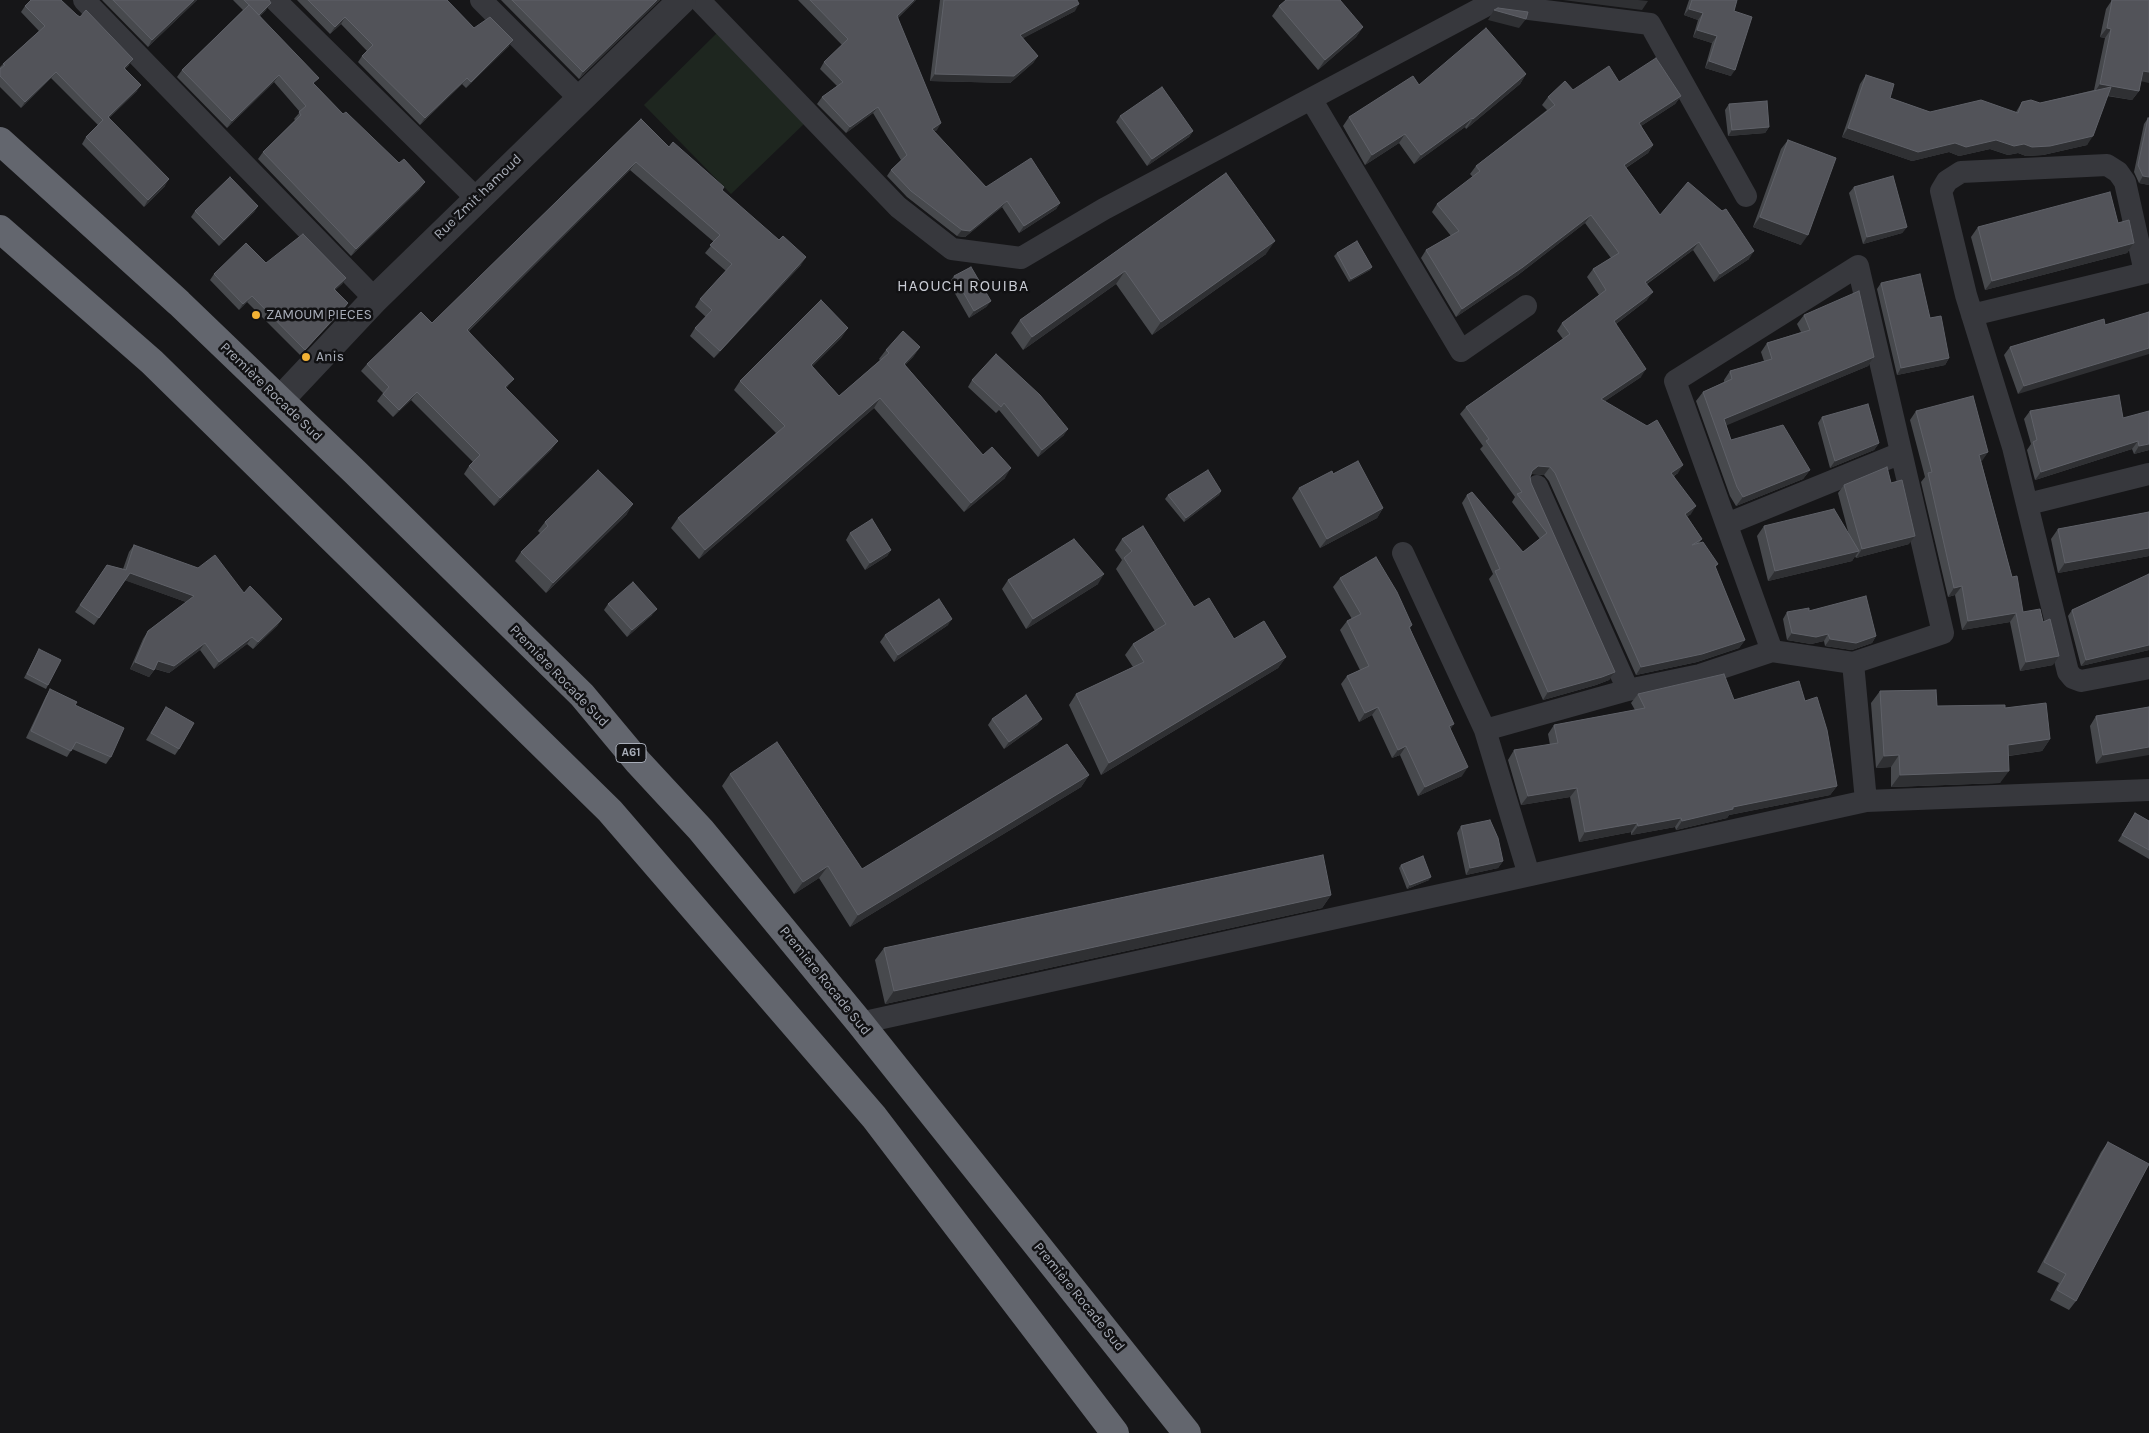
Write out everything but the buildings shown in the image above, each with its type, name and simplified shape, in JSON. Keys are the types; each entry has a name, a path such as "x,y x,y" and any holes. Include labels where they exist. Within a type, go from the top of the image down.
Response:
{"highway":[{"name":"Première Rocade Sud","path":"0,142 179,303 582,695 638,762 701,830 860,1023 1187,1433"},
{"path":"0,228 152,362 610,811 874,1117 1115,1433"}],"street":[{"path":"84,0 375,299"},
{"path":"274,0 476,198"},
{"path":"481,0 579,98"},
{"name":"Rue Zmit hamoud","path":"280,400 375,299 476,198 682,0"},
{"path":"699,0 898,207 952,249 1020,258 1104,209 1490,4 1650,24 1746,196"},
{"path":"1311,100 1461,352 1526,306"},
{"path":"1972,315 2147,272 2125,182 2118,172 2107,165 1961,172 1947,181 1941,191 1972,315 2013,447 2068,672 2073,678 2081,681 2149,668"},
{"path":"1485,730 1628,690 1700,675 1772,651 1854,663 1943,634 1858,266 1675,381 1772,651"},
{"path":"1727,524 1901,453"},
{"path":"2028,504 2149,474"},
{"path":"1537,486 1628,690"},
{"path":"1403,553 1485,730 1529,875"},
{"path":"1854,663 1866,801"},
{"path":"860,1023 1866,801 2149,790"}],"shaded area":[{"path":"718,32 806,122 731,194 644,105"}],"place":[{"name":"ZAMOUM PIECES","path":"256,315"},
{"name":"Anis","path":"306,357"}],"district":[{"name":"HAOUCH ROUIBA","path":"963,286"}]}
